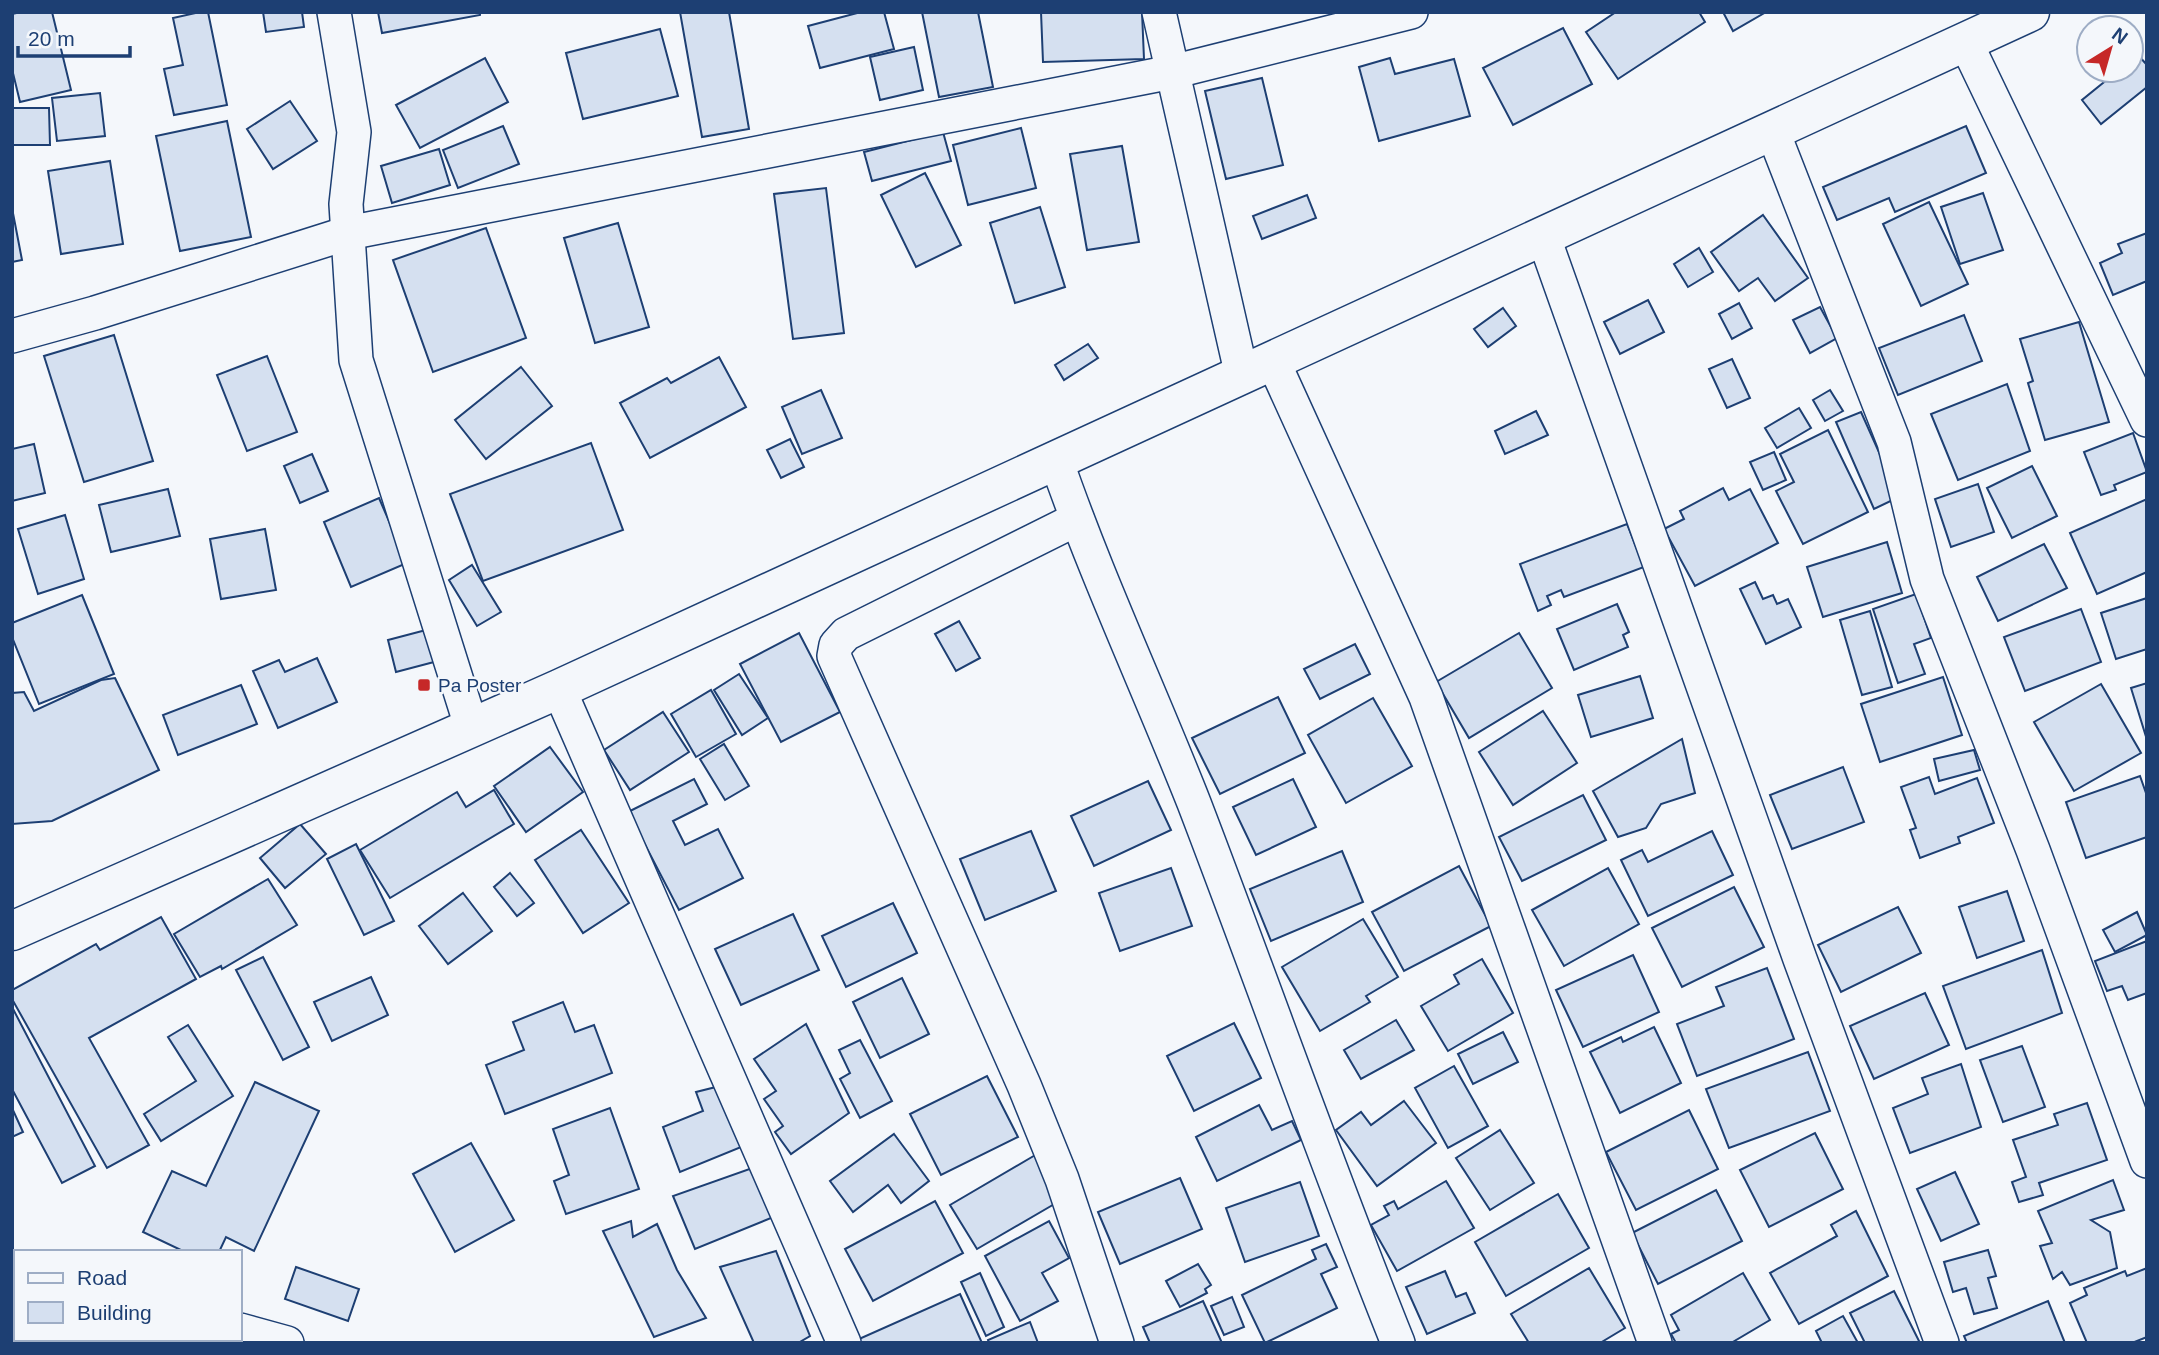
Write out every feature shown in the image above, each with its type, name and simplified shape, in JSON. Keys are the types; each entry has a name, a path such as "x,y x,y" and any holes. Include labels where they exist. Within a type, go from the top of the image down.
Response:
{"street":[{"path":"334,12 354,132 346,204 356,360 472,729"},
{"path":"1159,12 1172,72 1258,369 1426,697 1655,1343"},
{"path":"12,336 95,313 348,233 1172,72 1411,12"},
{"path":"12,931 472,729 1773,132 1965,43 2020,14"},
{"path":"1965,43 2147,420"},
{"path":"1773,132 1894,442 1927,579 2033,849 2147,1161"},
{"path":"1544,237 1804,972 1942,1343"},
{"path":"1056,460 1077,519 1138,661 1195,807 1346,1215 1398,1343"},
{"path":"1077,519 846,635 836,645 834,656 1024,1085 1062,1179 1117,1343"},
{"path":"559,689 844,1343"},
{"path":"242,1331 286,1343"}],"building":[{"path":"52,12 71,90 20,102 12,69 12,14"},
{"path":"208,12 227,105 174,115 164,69 183,65 173,18"},
{"path":"263,12 302,12 304,27 266,32"},
{"path":"378,12 480,12 480,15 382,33"},
{"path":"680,12 729,12 749,129 702,137"},
{"path":"861,12 884,12 894,49 820,68 808,26"},
{"path":"922,12 978,12 993,87 939,97"},
{"path":"1041,12 1142,12 1144,59 1043,62"},
{"path":"1616,12 1699,12 1705,22 1618,79 1586,32"},
{"path":"1723,12 1766,12 1733,31"},
{"path":"1563,28 1592,84 1513,125 1483,68"},
{"path":"660,29 678,96 583,119 566,53"},
{"path":"914,47 923,90 880,100 870,57"},
{"path":"485,58 508,102 420,148 396,105"},
{"path":"1390,58 1395,74 1454,59 1470,116 1379,141 1359,67"},
{"path":"2145,63 2147,65 2147,87 2101,124 2082,100 2102,84 2145,84"},
{"path":"1262,78 1283,165 1226,179 1205,91"},
{"path":"100,93 105,136 57,141 52,98"},
{"path":"290,101 317,141 273,169 247,129"},
{"path":"12,108 49,108 50,145 13,145"},
{"path":"227,121 251,237 180,251 156,136"},
{"path":"503,126 519,164 458,188 443,150"},
{"path":"1966,126 1986,173 1895,212 1889,198 1837,220 1823,187"},
{"path":"1021,128 1036,188 968,205 953,145"},
{"path":"943,132 951,161 872,181 864,152"},
{"path":"1122,146 1139,242 1087,250 1070,154"},
{"path":"439,149 450,185 392,203 381,166"},
{"path":"110,161 123,244 61,254 48,171"},
{"path":"925,173 961,245 916,267 881,195"},
{"path":"826,188 844,333 793,339 774,194"},
{"path":"1983,193 2003,250 1960,264 1941,207"},
{"path":"1307,195 1316,218 1262,239 1253,216"},
{"path":"1929,202 1968,284 1921,306 1883,224"},
{"path":"1040,207 1065,287 1015,303 990,223"},
{"path":"12,208 22,260 12,262"},
{"path":"1763,215 1808,278 1775,301 1758,278 1739,291 1711,252"},
{"path":"618,223 649,327 595,343 564,238"},
{"path":"486,228 526,338 433,372 393,260"},
{"path":"2147,233 2147,281 2113,295 2100,263 2122,253 2118,244"},
{"path":"1699,248 1713,272 1688,287 1674,264"},
{"path":"1648,300 1664,332 1620,354 1604,322"},
{"path":"1739,303 1752,328 1732,339 1719,314"},
{"path":"1820,307 1837,338 1810,353 1793,320"},
{"path":"1503,308 1516,326 1488,347 1474,329"},
{"path":"1964,315 1982,361 1898,395 1879,348"},
{"path":"2079,322 2109,422 2045,440 2028,383 2033,381 2020,339"},
{"path":"114,335 153,461 84,482 44,356"},
{"path":"1088,344 1098,358 1064,380 1055,365"},
{"path":"267,356 297,432 247,451 217,375"},
{"path":"719,357 746,407 650,458 620,403 667,378 671,383"},
{"path":"1732,359 1750,398 1727,408 1709,369"},
{"path":"521,367 552,406 486,459 455,420"},
{"path":"2007,384 2030,451 1958,480 1931,414"},
{"path":"821,390 842,438 802,454 782,407"},
{"path":"1830,390 1843,411 1825,421 1813,400"},
{"path":"1799,408 1811,428 1777,448 1765,428"},
{"path":"1536,411 1548,435 1505,454 1495,431"},
{"path":"1861,412 1899,497 1874,509 1836,422"},
{"path":"1828,430 1868,512 1803,544 1776,491 1794,482 1780,454"},
{"path":"2133,433 2147,472 2114,485 2116,490 2101,495 2084,452"},
{"path":"790,439 804,467 781,478 767,450"},
{"path":"591,443 623,530 483,581 450,494"},
{"path":"34,444 45,493 12,501 12,449"},
{"path":"1774,452 1786,480 1763,490 1750,462"},
{"path":"312,454 328,491 300,503 284,466"},
{"path":"2032,466 2057,516 2012,538 1987,488"},
{"path":"1978,484 1994,532 1951,547 1935,499"},
{"path":"1723,488 1729,500 1750,489 1778,543 1695,586 1664,529 1684,519 1680,511"},
{"path":"168,489 180,536 111,552 99,505"},
{"path":"379,498 407,563 351,587 324,522"},
{"path":"2147,499 2147,572 2097,594 2070,533"},
{"path":"65,515 84,579 38,594 18,529"},
{"path":"1627,524 1644,567 1564,597 1561,590 1547,596 1551,605 1538,611 1520,564"},
{"path":"265,529 276,590 221,599 210,539"},
{"path":"1887,542 1902,593 1823,617 1807,567"},
{"path":"2044,544 2067,588 1998,621 1977,577"},
{"path":"472,565 501,612 477,626 449,580"},
{"path":"1755,582 1763,599 1773,595 1777,604 1788,599 1801,627 1766,644 1740,589"},
{"path":"1916,594 1931,638 1914,644 1925,674 1898,683 1873,609"},
{"path":"82,595 114,674 39,704 12,637 12,623"},
{"path":"2147,598 2147,649 2116,659 2101,613"},
{"path":"1617,604 1629,632 1623,635 1628,647 1574,670 1557,629"},
{"path":"2081,609 2101,662 2025,691 2004,637"},
{"path":"1870,611 1892,687 1862,695 1840,620"},
{"path":"959,621 980,658 956,671 935,634"},
{"path":"426,630 434,662 396,672 388,640"},
{"path":"799,633 840,712 781,742 740,664"},
{"path":"1519,633 1552,688 1469,738 1436,682"},
{"path":"1355,644 1370,674 1320,699 1304,669"},
{"path":"317,658 337,702 278,728 253,671 279,660 285,672"},
{"path":"739,674 768,718 742,735 714,690"},
{"path":"1640,676 1653,718 1591,737 1578,695"},
{"path":"1943,677 1962,735 1880,762 1861,704"},
{"path":"115,678 159,770 52,821 12,824 12,693 24,692 34,711 101,680"},
{"path":"2147,683 2147,740 2131,688"},
{"path":"2101,684 2141,753 2074,791 2034,722"},
{"path":"241,685 257,724 178,755 163,715"},
{"path":"711,690 736,734 696,757 671,714"},
{"path":"1278,697 1305,753 1220,794 1192,738"},
{"path":"1373,698 1412,766 1346,803 1308,735"},
{"path":"1543,711 1577,763 1513,805 1479,752"},
{"path":"663,712 689,752 630,790 604,750"},
{"path":"1682,739 1695,793 1661,804 1646,828 1618,837 1593,791"},
{"path":"724,744 749,786 725,800 700,759"},
{"path":"550,747 583,792 526,832 494,786"},
{"path":"1974,750 1980,770 1939,781 1934,759"},
{"path":"1843,767 1864,822 1792,849 1770,795"},
{"path":"2140,776 2147,796 2147,837 2086,858 2066,802"},
{"path":"1929,777 1935,794 1977,778 1994,823 1958,837 1960,843 1920,858 1910,830 1916,828 1901,787"},
{"path":"694,779 707,804 673,821 685,845 718,829 743,878 679,910 628,812"},
{"path":"1293,779 1316,827 1256,855 1233,807"},
{"path":"1148,781 1171,830 1094,866 1071,816"},
{"path":"494,790 514,824 390,898 360,850 457,792 466,807"},
{"path":"1583,795 1606,840 1522,881 1499,837"},
{"path":"300,824 326,854 285,888 260,858"},
{"path":"581,830 629,903 583,933 535,860"},
{"path":"1031,831 1056,891 985,920 960,859"},
{"path":"1712,831 1733,875 1648,916 1621,860 1642,850 1648,862"},
{"path":"356,844 394,921 364,935 327,859"},
{"path":"1342,851 1363,902 1271,941 1250,889"},
{"path":"1459,866 1491,926 1404,971 1372,912"},
{"path":"1171,868 1192,926 1120,951 1099,893"},
{"path":"1608,868 1639,924 1564,966 1532,910"},
{"path":"510,873 534,903 517,916 494,887"},
{"path":"268,879 297,925 222,969 221,966 200,977 174,934"},
{"path":"1734,887 1764,947 1682,987 1652,928"},
{"path":"2007,891 2024,941 1977,958 1959,907"},
{"path":"463,893 492,931 448,964 419,926"},
{"path":"893,903 917,953 846,987 822,936"},
{"path":"1898,907 1921,953 1841,992 1818,945"},
{"path":"2137,912 2147,935 2115,952 2103,930"},
{"path":"793,914 819,970 741,1005 715,949"},
{"path":"161,917 196,979 89,1038 149,1145 107,1168 12,999 12,990 96,944 100,950"},
{"path":"1363,919 1398,977 1366,996 1370,1002 1320,1031 1282,967"},
{"path":"2147,941 2147,993 2128,1000 2122,986 2107,991 2095,961"},
{"path":"2042,950 2062,1013 1966,1049 1943,986"},
{"path":"1633,955 1659,1012 1583,1047 1556,990"},
{"path":"263,957 309,1047 283,1060 236,970"},
{"path":"1482,959 1513,1013 1448,1051 1421,1006 1459,984 1454,975"},
{"path":"1767,968 1794,1039 1697,1076 1677,1024 1724,1006 1716,987"},
{"path":"371,977 388,1015 332,1041 314,1002"},
{"path":"902,978 929,1034 880,1058 853,1002"},
{"path":"1925,993 1949,1045 1874,1079 1850,1026"},
{"path":"563,1002 575,1032 594,1025 612,1073 505,1114 486,1065 524,1050 513,1022"},
{"path":"12,1007 95,1166 62,1183 12,1089"},
{"path":"1396,1020 1414,1050 1361,1079 1344,1050"},
{"path":"1234,1023 1261,1078 1194,1111 1167,1056"},
{"path":"806,1024 849,1113 791,1154 775,1132 783,1126 764,1099 776,1091 754,1059"},
{"path":"188,1025 233,1096 161,1141 144,1114 196,1081 168,1037"},
{"path":"1654,1027 1681,1083 1620,1113 1590,1052 1621,1037 1623,1042"},
{"path":"1503,1032 1518,1062 1473,1084 1458,1054"},
{"path":"860,1040 892,1101 860,1118 840,1079 850,1073 839,1050"},
{"path":"2022,1046 2045,1107 2003,1122 1980,1060"},
{"path":"1808,1052 1830,1111 1729,1148 1706,1089"},
{"path":"1961,1064 1981,1127 1910,1153 1893,1108 1928,1094 1922,1078"},
{"path":"1454,1066 1488,1126 1448,1148 1415,1088"},
{"path":"987,1076 1018,1137 941,1175 910,1114"},
{"path":"255,1082 319,1111 254,1251 226,1237 220,1250 181,1250 143,1232 172,1171 206,1186"},
{"path":"724,1085 751,1143 680,1172 663,1127 703,1111 696,1092"},
{"path":"1404,1101 1436,1143 1377,1186 1336,1130 1361,1112 1371,1125"},
{"path":"2087,1103 2107,1160 2039,1183 2043,1195 2019,1202 2012,1182 2026,1177 2013,1140 2058,1125 2054,1114"},
{"path":"1259,1105 1272,1130 1292,1121 1301,1140 1217,1181 1196,1137"},
{"path":"12,1108 23,1132 12,1137"},
{"path":"610,1108 639,1189 566,1214 554,1181 569,1175 553,1129"},
{"path":"1689,1110 1718,1169 1636,1210 1606,1152"},
{"path":"1500,1130 1534,1183 1490,1210 1456,1158"},
{"path":"1815,1133 1843,1189 1769,1227 1740,1170"},
{"path":"894,1134 929,1181 901,1203 888,1185 853,1212 830,1181"},
{"path":"471,1143 514,1220 455,1252 413,1174"},
{"path":"1037,1154 1063,1199 977,1249 950,1205"},
{"path":"758,1166 776,1216 695,1249 673,1196"},
{"path":"1955,1172 1979,1224 1941,1241 1917,1189"},
{"path":"1180,1178 1202,1229 1120,1264 1098,1212"},
{"path":"2113,1180 2124,1210 2091,1220 2110,1232 2117,1268 2070,1285 2062,1272 2053,1279 2040,1246 2052,1243 2038,1211"},
{"path":"1446,1181 1474,1228 1397,1271 1371,1225 1389,1215 1384,1206 1394,1201 1398,1209"},
{"path":"1300,1182 1319,1236 1245,1262 1226,1208"},
{"path":"1716,1190 1742,1241 1658,1284 1632,1233"},
{"path":"1558,1194 1589,1248 1506,1296 1475,1242"},
{"path":"935,1201 963,1253 873,1301 845,1249"},
{"path":"1856,1211 1888,1276 1799,1324 1770,1273 1837,1236 1831,1225"},
{"path":"631,1221 633,1237 657,1224 677,1270 706,1318 654,1337 603,1231"},
{"path":"1049,1221 1069,1258 1042,1273 1058,1301 1020,1321 985,1256"},
{"path":"1326,1244 1337,1267 1321,1274 1337,1308 1265,1343 1242,1295 1316,1259 1312,1250"},
{"path":"1988,1250 1996,1276 1988,1278 1997,1308 1974,1314 1966,1288 1953,1292 1944,1262"},
{"path":"776,1251 810,1336 798,1343 754,1343 720,1267"},
{"path":"1198,1264 1211,1285 1205,1289 1207,1293 1180,1307 1166,1281"},
{"path":"296,1267 359,1289 348,1321 285,1299"},
{"path":"1589,1268 1625,1328 1600,1343 1529,1343 1511,1314"},
{"path":"2147,1268 2147,1337 2132,1343 2087,1343 2070,1303 2087,1295 2084,1288 2125,1271 2127,1276"},
{"path":"1445,1271 1456,1297 1466,1293 1475,1313 1427,1334 1406,1287"},
{"path":"980,1273 1004,1327 986,1336 961,1282"},
{"path":"1743,1273 1770,1320 1731,1343 1676,1343 1671,1334 1679,1330 1671,1315"},
{"path":"1894,1291 1920,1343 1865,1343 1850,1313"},
{"path":"960,1294 982,1343 861,1343 859,1339"},
{"path":"1232,1297 1244,1327 1224,1335 1211,1306"},
{"path":"1203,1301 1222,1343 1150,1343 1143,1327"},
{"path":"2048,1301 2065,1343 1967,1343 1964,1336"},
{"path":"1843,1316 1858,1343 1822,1343 1816,1331"},
{"path":"1030,1322 1038,1343 989,1343 988,1340"},
{"path":"43,1341 98,1341 98,1343"}],"place":[{"name":"Pa Poster","path":"424,685"}]}
